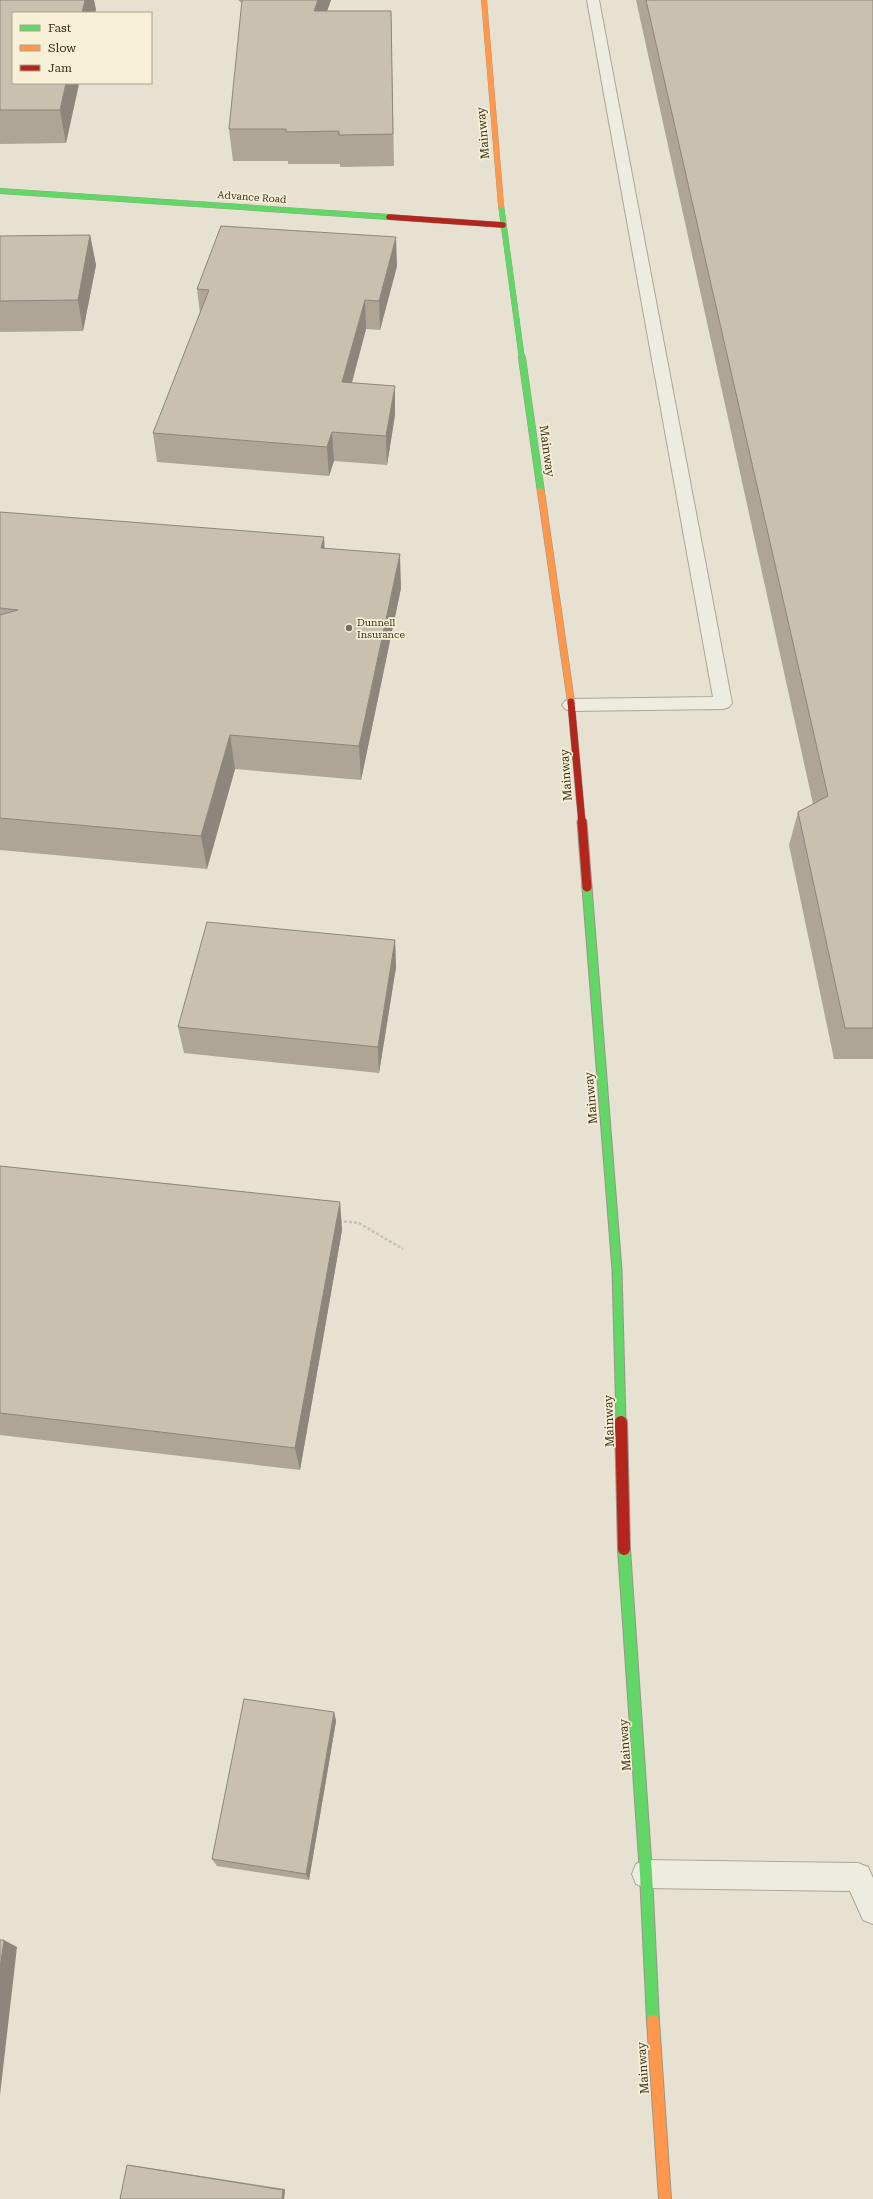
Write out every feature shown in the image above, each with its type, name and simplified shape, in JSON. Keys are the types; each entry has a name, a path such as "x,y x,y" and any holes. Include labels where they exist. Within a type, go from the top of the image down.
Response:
{"street":[{"name":"Mainway","path":"484,0 503,225 575,731 616,1270 624,1560 646,1874 654,2053 665,2199"},
{"name":"Advance Road","path":"0,191 503,225"}],"lane":[{"path":"571,705 723,703 593,0"},
{"path":"646,1874 858,1877 873,1910"}],"path":[{"path":"336,1220 359,1223 403,1249"}],"building":[{"path":"0,0 85,0 82,12 12,12 12,84 66,84 60,110 0,110"},
{"path":"242,0 318,0 314,11 391,11 393,134 339,135 339,131 286,132 286,129 229,129"},
{"path":"646,0 873,0 873,1028 845,1028 798,812 828,796"},
{"path":"221,226 396,237 379,301 365,300 342,382 395,386 386,436 332,432 327,447 153,433 209,290 197,289"},
{"path":"90,235 78,300 0,301 0,236"},
{"path":"0,512 324,537 321,548 400,554 359,746 230,735 201,836 0,818 0,615 18,610 0,608"},
{"path":"207,922 395,940 378,1047 178,1027"},
{"path":"0,1166 340,1202 295,1448 0,1413"},
{"path":"244,1699 334,1712 306,1874 212,1859"},
{"path":"0,1940 4,1940 0,1969"},
{"path":"127,2165 283,2190 282,2199 120,2199"}],"traffic: fast":[{"path":"0,191 389,217"},
{"path":"501,205 541,492"},
{"path":"587,887 617,1270 621,1422"},
{"path":"624,1549 646,1874 653,2021"}],"traffic: slow":[{"path":"484,0 501,205"},
{"path":"541,492 571,702"},
{"path":"653,2021 665,2199"}],"traffic: jam":[{"path":"389,217 503,225"},
{"path":"571,702 575,731 587,887"},
{"path":"621,1422 624,1549"}],"place":[{"name":"Dunnell Insurance","path":"349,628"}]}
